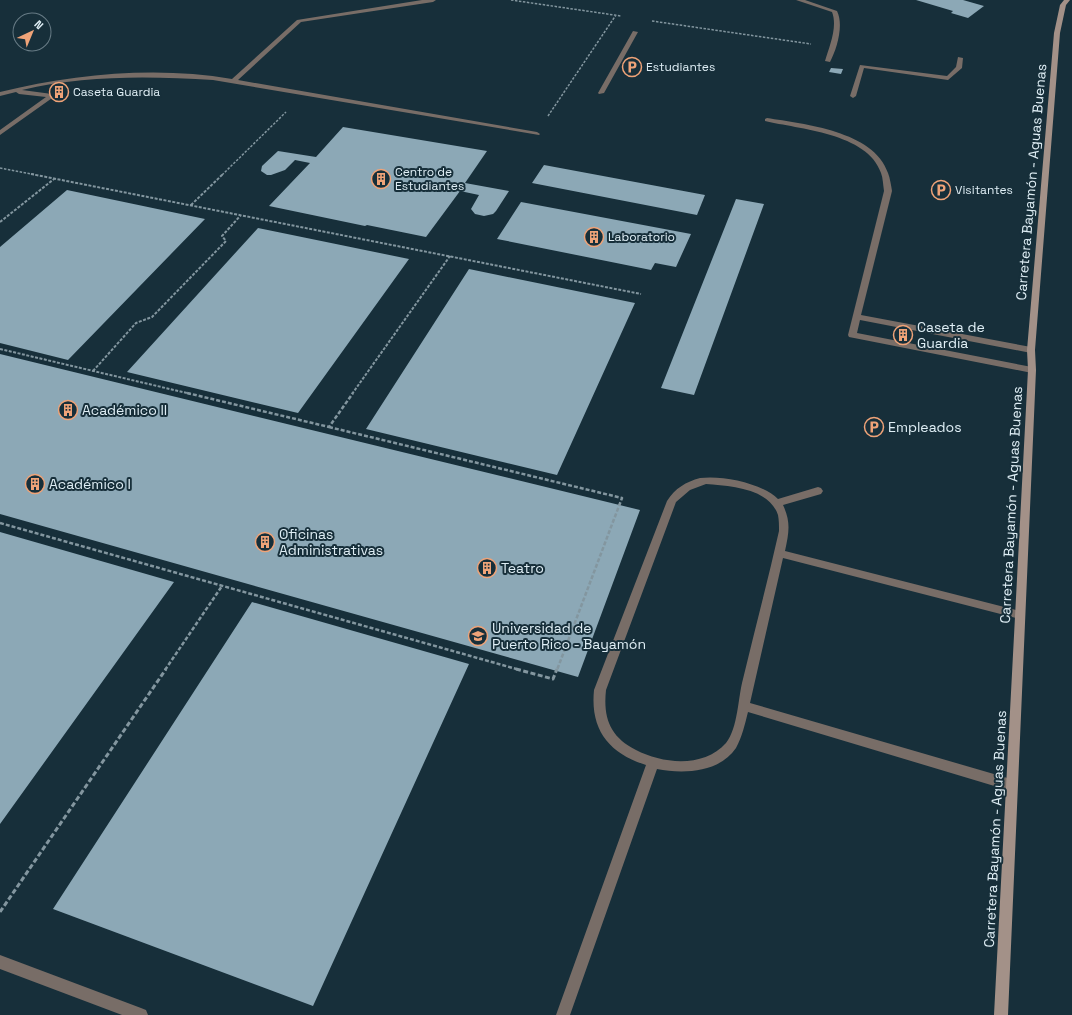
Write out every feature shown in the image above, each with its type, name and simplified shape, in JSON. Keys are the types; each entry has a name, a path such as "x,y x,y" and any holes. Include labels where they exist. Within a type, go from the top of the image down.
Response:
{"street":[{"name":"Carretera Bayamón - Aguas Buenas","path":"1001,1015 1032,370 1031,350 1057,32 1062,6 1067,0"}],"lane":[{"path":"234,81 299,21 433,0"},
{"path":"799,0 834,11 836,14 836,28 828,61"},
{"path":"601,93 635,32"},
{"path":"853,96 862,66 948,78 959,68 960,58"},
{"path":"0,94 39,85 114,76 174,75 234,81 537,134"},
{"path":"0,133 52,96 11,91"},
{"path":"767,120 811,127 834,133 866,148 884,169 888,181 888,191 852,335 1032,370"},
{"path":"857,316 1031,350"},
{"path":"706,481 729,483 760,491 777,503 783,511 786,522 779,553 743,706 731,745 720,757 703,766 682,767 653,762 628,752 615,741 604,728 598,705 600,690 672,501 678,493 688,485 706,481"},
{"path":"777,503 818,490"},
{"path":"779,553 1020,615"},
{"path":"743,706 1011,785"},
{"path":"563,1015 653,762"},
{"path":"0,962 141,1015"}],"path":[{"path":"511,0 624,17"},
{"path":"647,20 812,44"},
{"path":"190,205 286,112"},
{"path":"0,168 640,294"},
{"path":"0,222 55,179"},
{"path":"93,371 136,323 152,317 226,242 222,236 241,215"},
{"path":"329,428 450,256"},
{"path":"0,349 622,498 553,679 0,523"},
{"path":"0,912 222,586"}],"building":[{"path":"916,0 963,0 984,6 968,18 951,13 953,11"},
{"path":"831,68 843,69 841,74 829,72"},
{"name":"Caseta Guardia","path":"56,89 67,91 61,96 50,94"},
{"name":"Centro de Estudiantes","path":"343,127 487,151 465,183 509,191 493,214 484,216 475,214 471,209 479,195 460,191 426,237 269,206 310,163 295,160 285,170 271,175 267,175 261,171 262,166 278,151 316,157"},
{"name":"Laboratorio","path":"544,165 705,195 697,215 532,183"},
{"path":"67,190 205,219 68,360 0,343 0,247"},
{"name":"Laboratorio","path":"736,199 764,204 694,395 661,388"},
{"name":"Laboratorio","path":"521,202 691,234 676,267 655,263 651,270 497,239"},
{"path":"258,228 409,259 298,413 127,372"},
{"path":"469,269 635,303 557,475 366,429"},
{"name":"Caseta de Guardia","path":"895,330 912,333 910,340 894,337"},
{"path":"0,354 640,510 578,677 0,514"},
{"path":"0,532 174,582 0,824"},
{"path":"252,602 469,664 313,1006 53,909"}],"place":[{"name":"Estudiantes","path":"632,67"},
{"name":"Caseta Guardia","path":"59,92"},
{"name":"Centro de Estudiantes","path":"381,179"},
{"name":"Visitantes","path":"941,190"},
{"name":"Laboratorio","path":"594,237"},
{"name":"Caseta de Guardia","path":"903,335"},
{"name":"Académico II","path":"68,410"},
{"name":"Empleados","path":"874,427"},
{"name":"Académico I","path":"35,484"},
{"name":"Oficinas Administrativas","path":"265,542"},
{"name":"Teatro","path":"487,568"},
{"name":"Universidad de Puerto Rico - Bayamón","path":"478,636"}]}
